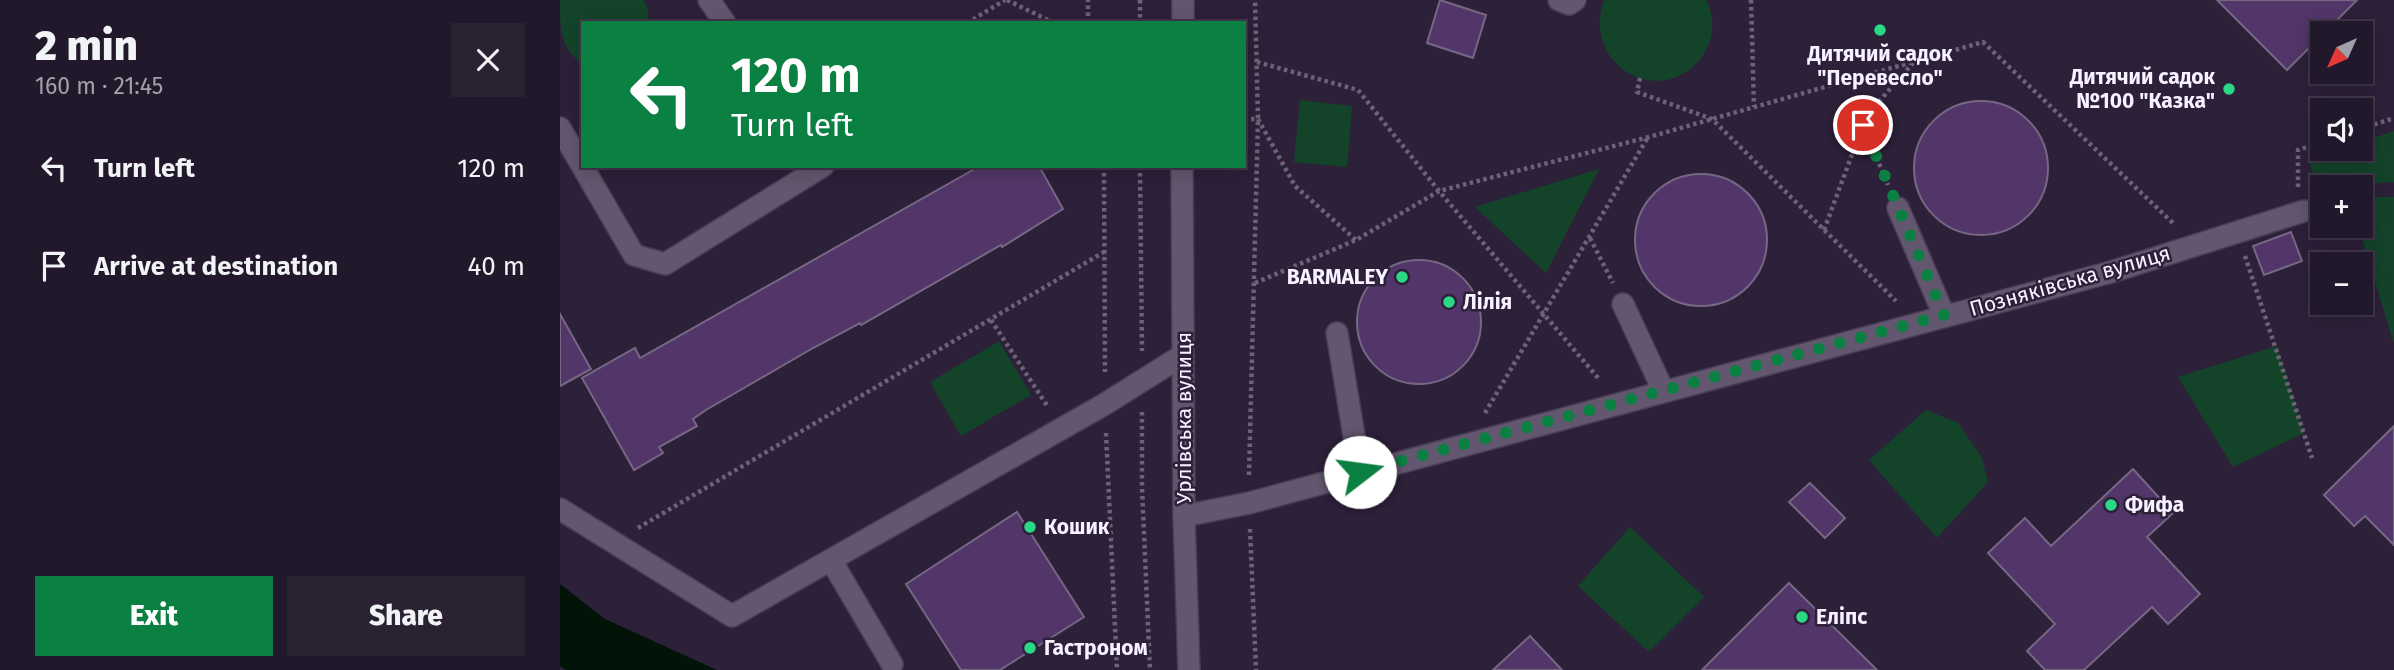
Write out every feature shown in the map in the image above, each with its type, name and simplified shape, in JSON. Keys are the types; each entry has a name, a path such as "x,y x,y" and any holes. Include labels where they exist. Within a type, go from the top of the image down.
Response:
{"street":[{"path":"709,0 724,21"},
{"path":"1182,0 1183,21"},
{"path":"1559,0 1569,4 1575,0"},
{"path":"560,128 581,164"},
{"path":"583,168 634,255 665,264 820,168"},
{"name":"Урлівська вулиця","path":"1182,168 1184,516 1189,670"},
{"path":"1898,208 1944,315"},
{"name":"Позняківська вулиця","path":"1184,516 1249,503 2111,272 2304,211"},
{"path":"1623,304 1663,390"},
{"path":"1337,333 1360,472"},
{"path":"560,509 732,616 1062,429 1184,355"},
{"path":"831,561 892,664"}],"path":[{"path":"970,21 1006,0 1050,21"},
{"path":"1088,0 1090,21"},
{"path":"1140,0 1140,21"},
{"path":"1255,0 1258,119 1249,503 1256,670"},
{"path":"1751,0 1754,107"},
{"path":"1255,283 1356,240 1439,191 1649,137 1983,42 2176,227"},
{"path":"1257,62 1358,90 1439,191 1600,379"},
{"path":"1824,230 1863,125 1875,106 1914,62"},
{"path":"1640,78 1637,92 1712,119 1896,301"},
{"path":"2373,125 2394,118"},
{"path":"1246,119 1258,119"},
{"path":"1258,119 1296,186 1356,240"},
{"path":"1863,125 1898,208"},
{"path":"1482,418 1649,137"},
{"path":"1104,168 1105,404 1117,670"},
{"path":"1140,168 1142,487 1150,670"},
{"path":"2237,232 2312,458"},
{"path":"1589,237 1623,304"},
{"path":"614,542 1104,252"},
{"path":"992,320 1062,429"}],"green space":[{"path":"560,0 643,0 648,9 649,21 581,21 581,63 566,45 560,21"},
{"path":"1604,0 1707,0 1711,13 1711,40 1705,52 1689,70 1670,79 1650,80 1631,74 1615,62 1604,45 1600,24"},
{"path":"1300,100 1352,106 1347,167 1294,162"},
{"path":"2394,131 2394,182 2373,184 2373,175 2314,175 2308,159 2310,158 2310,161 2373,161 2373,138"},
{"path":"1599,169 1546,273 1475,207"},
{"path":"2373,197 2394,197 2394,344 2373,275 2373,252 2366,252 2362,238 2373,238"},
{"path":"999,341 1031,395 961,436 930,382"},
{"path":"2277,346 2304,433 2233,467 2178,377"},
{"path":"1926,410 1958,423 1981,456 1988,482 1937,538 1869,460"},
{"path":"1630,527 1704,597 1649,652 1578,586"}],"shaded area":[{"path":"560,584 605,619 717,670 566,670 560,666"}],"building":[{"path":"1440,0 1486,15 1473,58 1427,43"},
{"path":"2217,0 2357,0 2336,21 2310,21 2310,47 2287,70"},
{"path":"1981,101 2007,106 2028,121 2043,142 2048,168 2043,194 2028,215 2007,230 1981,235 1955,230 1934,215 1919,194 1914,168 1919,142 1934,121 1955,106"},
{"path":"976,168 1040,168 1063,209 1002,247 1001,245 861,325 860,323 813,348 706,410 693,419 697,426 659,447 663,453 634,470 582,378 635,348 640,358"},
{"path":"1701,174 1726,179 1748,193 1762,215 1767,240 1762,265 1748,287 1726,301 1701,306 1676,301 1654,287 1640,265 1635,240 1640,215 1654,193 1676,179"},
{"path":"2291,232 2302,261 2264,275 2253,246"},
{"path":"1419,260 1443,264 1463,278 1477,298 1481,322 1477,346 1463,366 1443,380 1419,384 1395,380 1375,366 1361,346 1357,322 1361,298 1375,278 1395,264"},
{"path":"560,314 591,369 560,386"},
{"path":"2394,426 2394,545 2365,516 2354,526 2324,495"},
{"path":"2133,469 2173,513 2147,537 2200,594 2168,624 2152,607 2084,670 2045,670 2027,651 2055,624 1988,553 2025,518 2051,546"},
{"path":"1810,483 1845,518 1825,538 1789,502"},
{"path":"1017,512 1084,617 1000,670 961,670 906,584"},
{"path":"1789,583 1877,670 1702,670"},
{"path":"1530,636 1562,670 1493,670"}],"place":[{"name":"Дитячий садок \"Перевесло\"","path":"1880,30"},
{"name":"Дитячий садок №100 \"Казка\"","path":"2229,89"},
{"name":"BARMALEY","path":"1402,277"},
{"name":"Лілія","path":"1449,302"},
{"name":"Фифа","path":"2111,505"},
{"name":"Кошик","path":"1030,527"},
{"name":"Еліпс","path":"1802,617"},
{"name":"Гастроном","path":"1030,648"}],"route":[{"path":"1360,472 1944,315 1863,125"}]}
